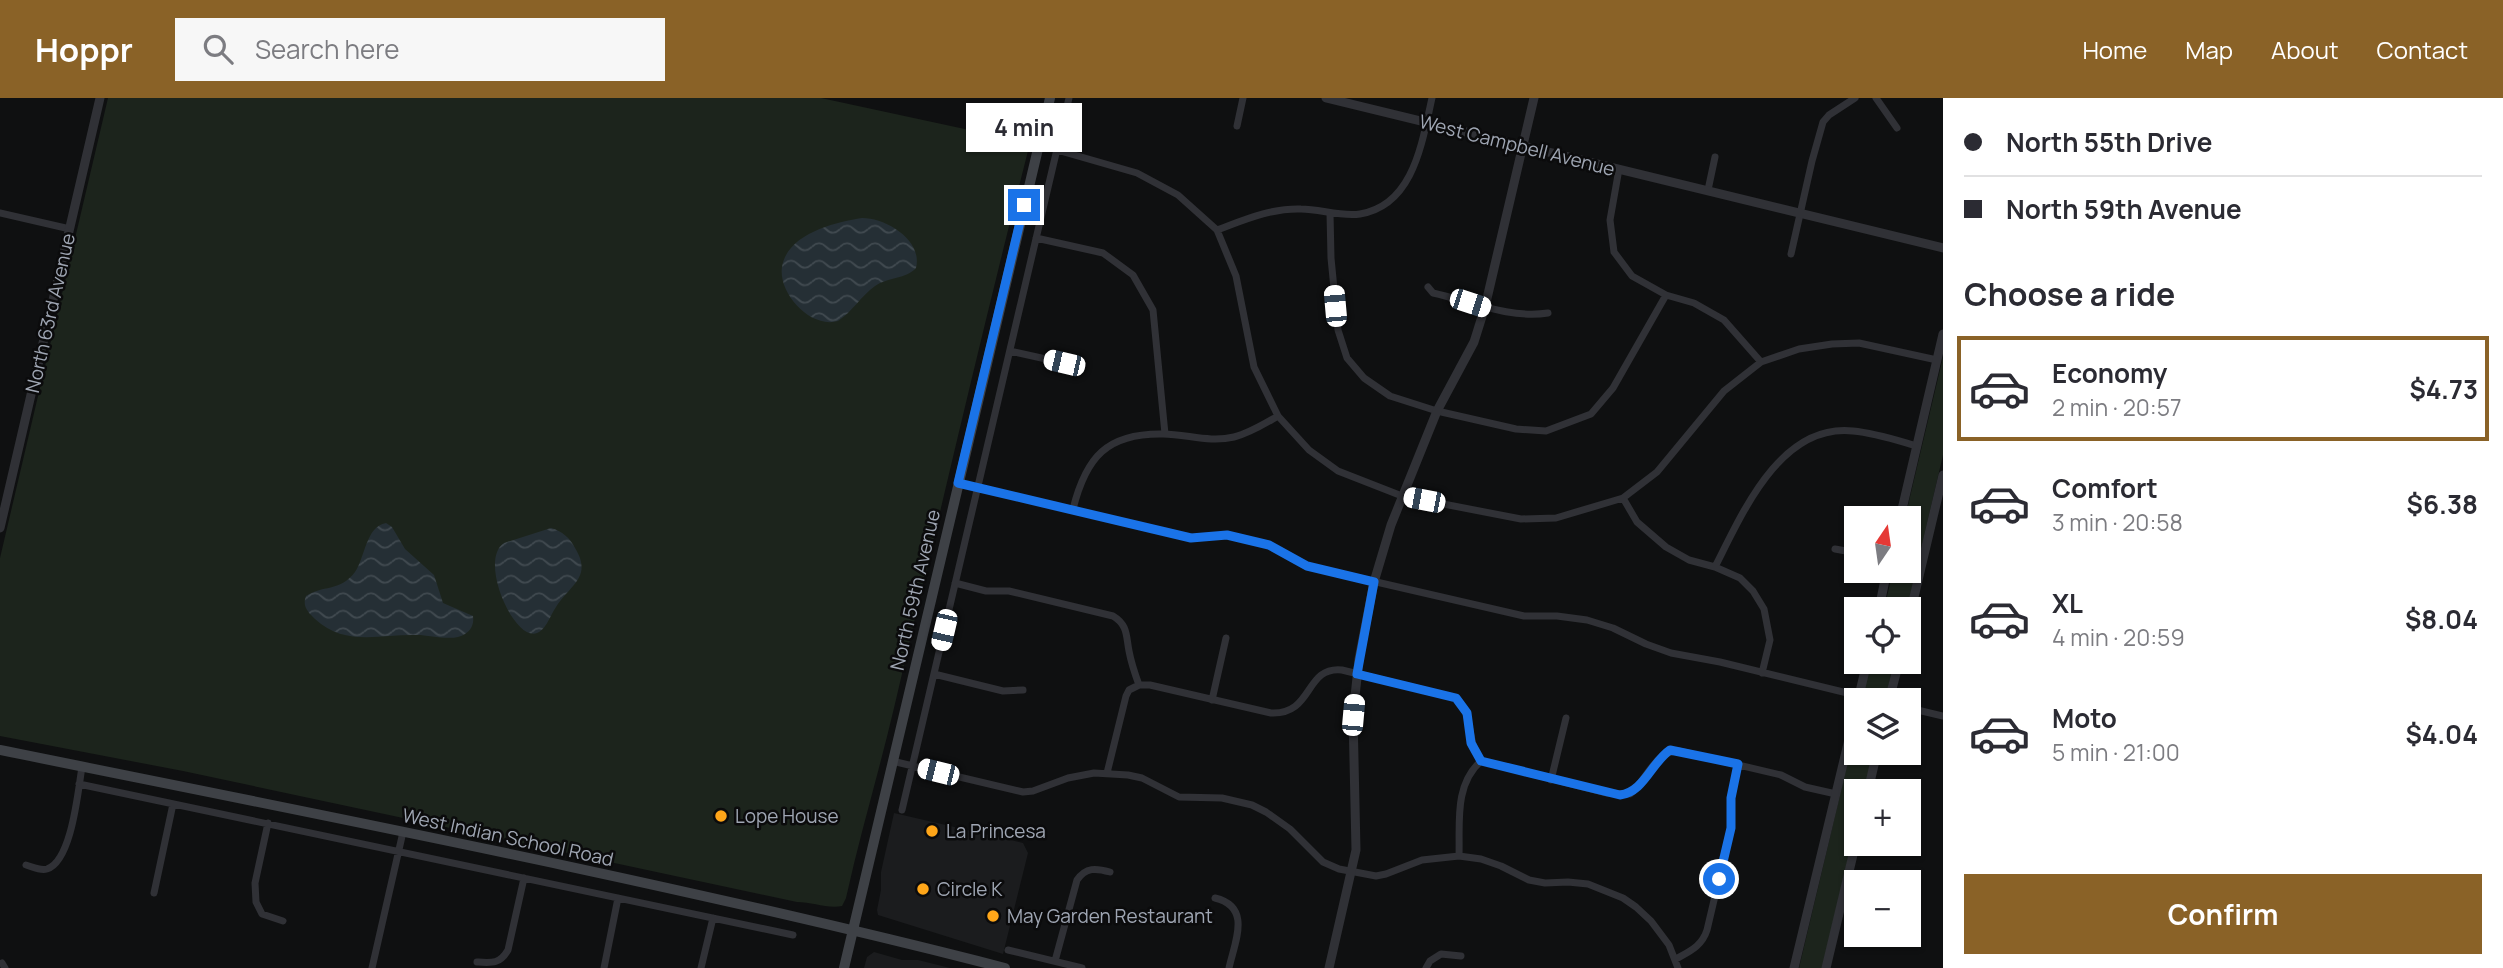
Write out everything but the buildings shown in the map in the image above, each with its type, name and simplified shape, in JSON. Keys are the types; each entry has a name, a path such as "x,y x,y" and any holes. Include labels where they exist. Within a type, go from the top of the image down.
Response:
{"main road":[{"name":"North 59th Avenue","path":"844,968 1050,98"},
{"name":"West Indian School Road","path":"0,751 193,787 853,929 1005,968"}],"street":[{"name":"North 63rd Avenue","path":"0,528 100,98"},
{"name":"North 59th Avenue","path":"902,810 1069,98"},
{"path":"1237,126 1243,98"},
{"path":"1217,230 1262,213 1300,209 1360,214 1385,206 1402,192 1415,165 1432,98"},
{"path":"1329,968 1357,842 1353,715 1357,674 1374,582 1402,496 1437,411 1474,342 1485,307 1534,98"},
{"path":"1791,254 1823,122 1855,98"},
{"path":"1876,98 1897,128"},
{"name":"West Campbell Avenue","path":"1332,99 1943,248"},
{"path":"1057,150 1137,173 1178,195 1217,230 1236,276 1254,367 1278,416 1309,450 1338,471 1402,496 1521,519 1556,518 1623,498 1657,472 1673,456 1704,412 1724,391 1760,362 1799,349 1859,343 1937,360"},
{"path":"1708,190 1715,158"},
{"path":"1619,170 1611,220 1614,252 1632,276 1666,295 1695,303 1724,320 1760,362"},
{"path":"0,213 70,229"},
{"path":"1330,213 1338,330 1347,358 1364,379 1391,396 1437,411 1516,429 1546,430 1591,414 1613,388 1666,295"},
{"path":"1037,238 1103,253 1133,275 1153,310 1165,434"},
{"path":"1427,287 1433,293 1485,307 1534,315 1548,313"},
{"path":"1903,506 1943,334"},
{"path":"1010,351 1064,363"},
{"path":"1073,509 1085,471 1105,450 1130,437 1165,434 1203,440 1233,437 1253,430 1278,416"},
{"path":"1715,567 1771,468 1792,449 1830,432 1851,430 1917,446"},
{"path":"1914,597 1943,475"},
{"path":"958,483 1191,538 1227,535 1269,545 1307,566 1524,616 1587,620 1671,653 1844,694"},
{"path":"1623,498 1637,522 1666,547 1689,560 1740,578 1754,591 1764,610 1770,640 1762,673"},
{"path":"1836,548 1844,550"},
{"path":"955,583 986,591 1009,591 1119,619 1127,631 1128,648 1139,685"},
{"path":"1212,700 1226,638"},
{"path":"1107,773 1126,696 1129,690 1139,685 1150,685 1271,713 1286,714 1297,707 1318,677 1327,670 1342,670 1456,698 1467,713 1471,743 1481,761 1551,780 1620,795 1630,794 1670,750 1781,775 1804,787 1836,794"},
{"path":"934,674 1003,691 1023,690"},
{"path":"1921,711 1943,716"},
{"path":"1551,780 1566,718"},
{"path":"1794,968 1844,760"},
{"path":"892,761 1023,792 1068,778 1107,773 1142,778 1179,797 1222,798 1252,805 1290,829 1323,862 1376,876 1422,860 1459,856 1482,859 1529,880 1545,883 1577,882 1606,890 1636,907 1651,921 1669,945 1678,968"},
{"path":"1459,856 1463,789 1467,775 1481,761"},
{"path":"1676,959 1702,943 1707,930 1731,828 1731,798 1738,764"},
{"path":"26,865 39,870 47,869 63,855 82,767"},
{"name":"West Indian School Road","path":"79,784 793,935"},
{"path":"154,893 173,804"},
{"path":"268,823 254,893 262,914 283,921"},
{"path":"372,968 403,832"},
{"path":"1826,968 1853,856"},
{"path":"1055,961 1077,880 1081,874 1095,868 1110,872"},
{"path":"477,962 498,962 508,950 524,878"},
{"path":"604,968 618,898"},
{"path":"1215,898 1227,901 1234,908 1239,921 1229,968"},
{"path":"701,968 713,918"},
{"path":"1009,950 1082,968"},
{"path":"1426,968 1430,961 1441,954 1461,956"}],"shaded area":[{"path":"108,98 821,98 1030,143 888,732 842,906 797,902 183,771 0,736 0,558"},
{"path":"1943,357 1943,455 1922,545 1922,506 1908,506"},
{"path":"1890,583 1913,583 1910,597 1887,597"},
{"path":"1868,674 1891,674 1888,688 1865,688"},
{"path":"1847,765 1870,765 1867,779 1844,779 1844,856 1849,856 1822,968 1799,968"},
{"path":"894,813 1023,843 1028,853 1003,954 878,915 881,872"},
{"path":"874,952 950,968 864,968 867,957"}],"water":[{"path":"862,218 882,222 901,232 914,248 916,268 875,286 838,321 817,320 798,307 785,288 782,267 786,256 802,238 814,232"},
{"path":"386,523 392,527 405,549 434,575 443,603 473,616 472,626 467,632 449,638 417,635 351,636 326,628 308,611 305,606 306,596 343,583 349,578 355,572 374,530"},
{"path":"551,528 562,533 573,544 580,558 581,574 543,629 537,633 528,632 518,625 502,598 495,565 497,552 504,543"}],"place":[{"name":"Lope House","path":"721,816"},
{"name":"La Princesa","path":"932,831"},
{"name":"Circle K","path":"923,889"},
{"name":"May Garden Restaurant","path":"993,916"}],"route":[{"path":"1024,205 958,483 1191,538 1227,535 1269,545 1307,566 1374,582 1357,674 1456,698 1467,713 1471,743 1481,761 1620,795 1630,794 1639,786 1661,757 1670,750 1738,764 1731,798 1731,828 1719,879"}]}
